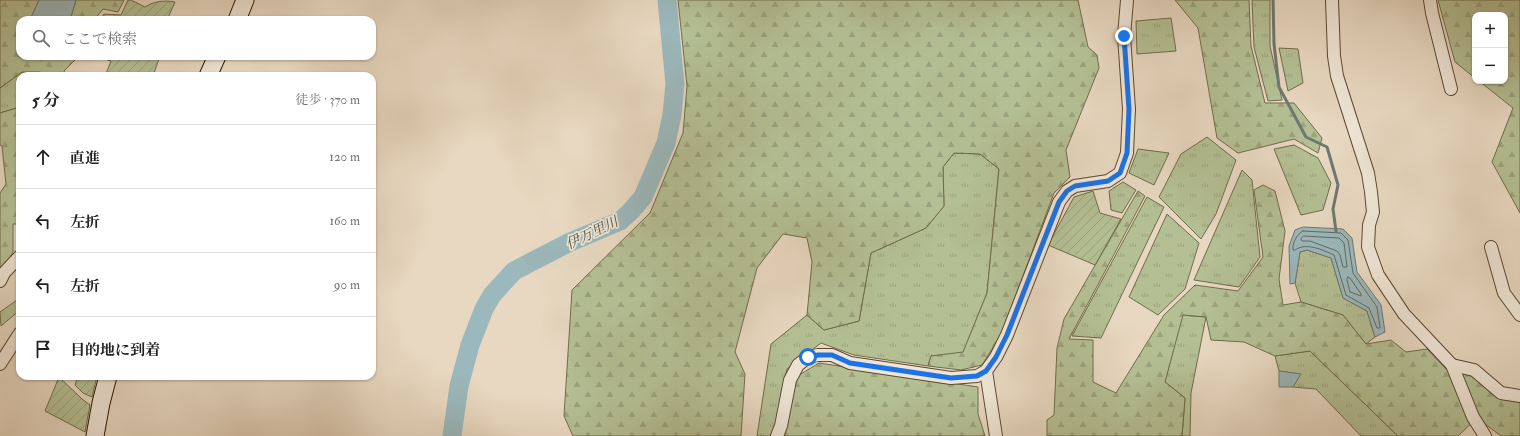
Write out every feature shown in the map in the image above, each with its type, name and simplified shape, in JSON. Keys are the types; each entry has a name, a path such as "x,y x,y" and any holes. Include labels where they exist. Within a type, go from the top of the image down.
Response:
{"main road":[{"path":"239,16 245,0"},
{"path":"210,72 215,60"},
{"path":"95,436 107,380"}],"street":[{"path":"777,436 781,426 790,380 798,365 808,357 832,355 850,363 951,378 977,376 986,371 996,357 1007,335 1059,202 1063,196 1067,191 1075,186 1108,181 1120,173 1127,153 1129,109 1124,36 1127,0"},
{"path":"1332,0 1334,56 1337,76 1368,173 1371,192 1373,212 1369,225 1368,247 1378,275 1404,314 1452,365 1473,417 1485,436"},
{"path":"1430,0 1451,89"},
{"path":"1491,247 1504,293 1520,315"},
{"path":"0,281 4,273 16,260"},
{"path":"0,364 16,339"},
{"path":"1452,365 1474,370 1501,393 1520,396"},
{"path":"986,371 996,436"}],"green space":[{"path":"0,0 39,0 32,16 16,16 16,60 75,60 64,72 16,72 16,76 0,88"},
{"path":"76,0 124,0 118,12 103,9 97,16 71,16"},
{"path":"128,0 145,7 152,3 167,1 175,2 169,16 103,16 104,14 121,15"},
{"path":"678,0 1078,0 1088,47 1097,55 1099,68 1066,150 1070,177 1054,193 1001,335 982,365 961,370 928,366 931,356 963,352 987,293 999,169 980,154 954,153 943,167 944,206 926,228 871,253 859,321 824,330 807,315 812,262 807,238 783,234 757,268 735,352 745,374 741,436 573,436 564,416 572,290 650,213 683,133 687,86"},
{"path":"1175,0 1249,0 1251,46 1265,103 1294,103 1322,138 1318,153 1294,139 1238,153 1217,138 1198,28"},
{"path":"1252,0 1270,0 1270,46 1282,100 1268,101 1254,47"},
{"path":"1438,0 1520,0 1520,213 1492,162 1513,108 1483,84 1508,84 1508,12 1472,12 1472,76 1455,62"},
{"path":"1171,18 1176,51 1137,54 1136,21"},
{"path":"1279,48 1298,49 1303,83 1288,91"},
{"path":"108,60 159,60 154,72 107,72 111,61"},
{"path":"16,76 16,108 0,113 0,88"},
{"path":"16,108 16,224 13,224 13,252 0,275 0,193 6,184 2,146 0,145 0,113"},
{"path":"1207,137 1236,160 1216,214 1201,239 1159,197 1181,154"},
{"path":"1294,145 1318,158 1331,183 1323,210 1301,215 1274,149"},
{"path":"1138,149 1169,153 1154,185 1129,173"},
{"path":"954,153 980,154 999,169 987,293 963,353 931,356 928,366 854,355 821,343 787,369 777,424 770,436 757,436 771,344 807,315 824,330 859,321 871,253 926,228 944,206 943,167"},
{"path":"1242,170 1252,180 1260,257 1239,287 1194,280"},
{"path":"1123,182 1136,190 1122,213 1111,210 1109,191"},
{"path":"1263,185 1275,191 1285,231 1279,279 1283,305 1301,302 1343,315 1366,344 1391,340 1406,352 1427,349 1448,371 1468,373 1520,401 1520,436 1501,436 1477,418 1458,436 1398,436 1310,351 1275,356 1244,342 1211,340 1206,317 1183,315 1165,382 1185,398 1182,436 1047,436 1047,420 1054,415 1057,348 1064,319 1138,191 1145,196 1069,339 1093,340 1093,382 1116,393 1164,315 1195,285 1238,291 1263,257 1254,190"},
{"path":"1093,191 1100,213 1121,219 1095,265 1048,245 1074,197"},
{"path":"1147,197 1164,207 1101,338 1072,336"},
{"path":"1167,214 1199,243 1185,289 1158,315 1129,297"},
{"path":"1307,250 1331,258 1343,298 1367,311 1375,337 1366,344 1343,315 1301,302 1295,283 1300,252"},
{"path":"16,301 16,313 1,326 0,312"},
{"path":"1182,315 1206,317 1191,393 1190,436 1182,436 1185,398 1165,382"},
{"path":"1310,351 1398,436 1361,436 1316,389 1293,387 1300,374 1279,371 1275,356"},
{"path":"819,363 978,387 978,414 985,436 784,436 796,377"},
{"path":"58,380 62,380 90,405 85,432 45,411"},
{"path":"77,380 96,380 92,397 83,393 75,385"}],"water":[{"path":"39,0 76,0 71,16 32,16"},
{"path":"1303,227 1343,229 1352,238 1357,272 1381,305 1385,332 1375,337 1367,311 1343,298 1331,258 1307,250 1300,252 1295,283 1290,284 1289,246 1295,230"},
{"path":"1279,371 1301,374 1293,387 1279,387"}],"waterway":[{"name":"伊万里川","path":"452,436 459,386 470,345 484,309 492,295 514,271 568,243 620,221 643,197 666,143 672,115 675,84 667,0"},
{"path":"1273,0 1274,44 1279,87 1306,137 1327,147 1338,185 1333,209 1336,231"}],"route":[{"path":"808,357 832,355 850,363 951,378 977,376 986,371 996,357 1007,335 1059,202 1067,191 1075,186 1108,181 1120,173 1127,153 1129,109 1124,36"}]}
